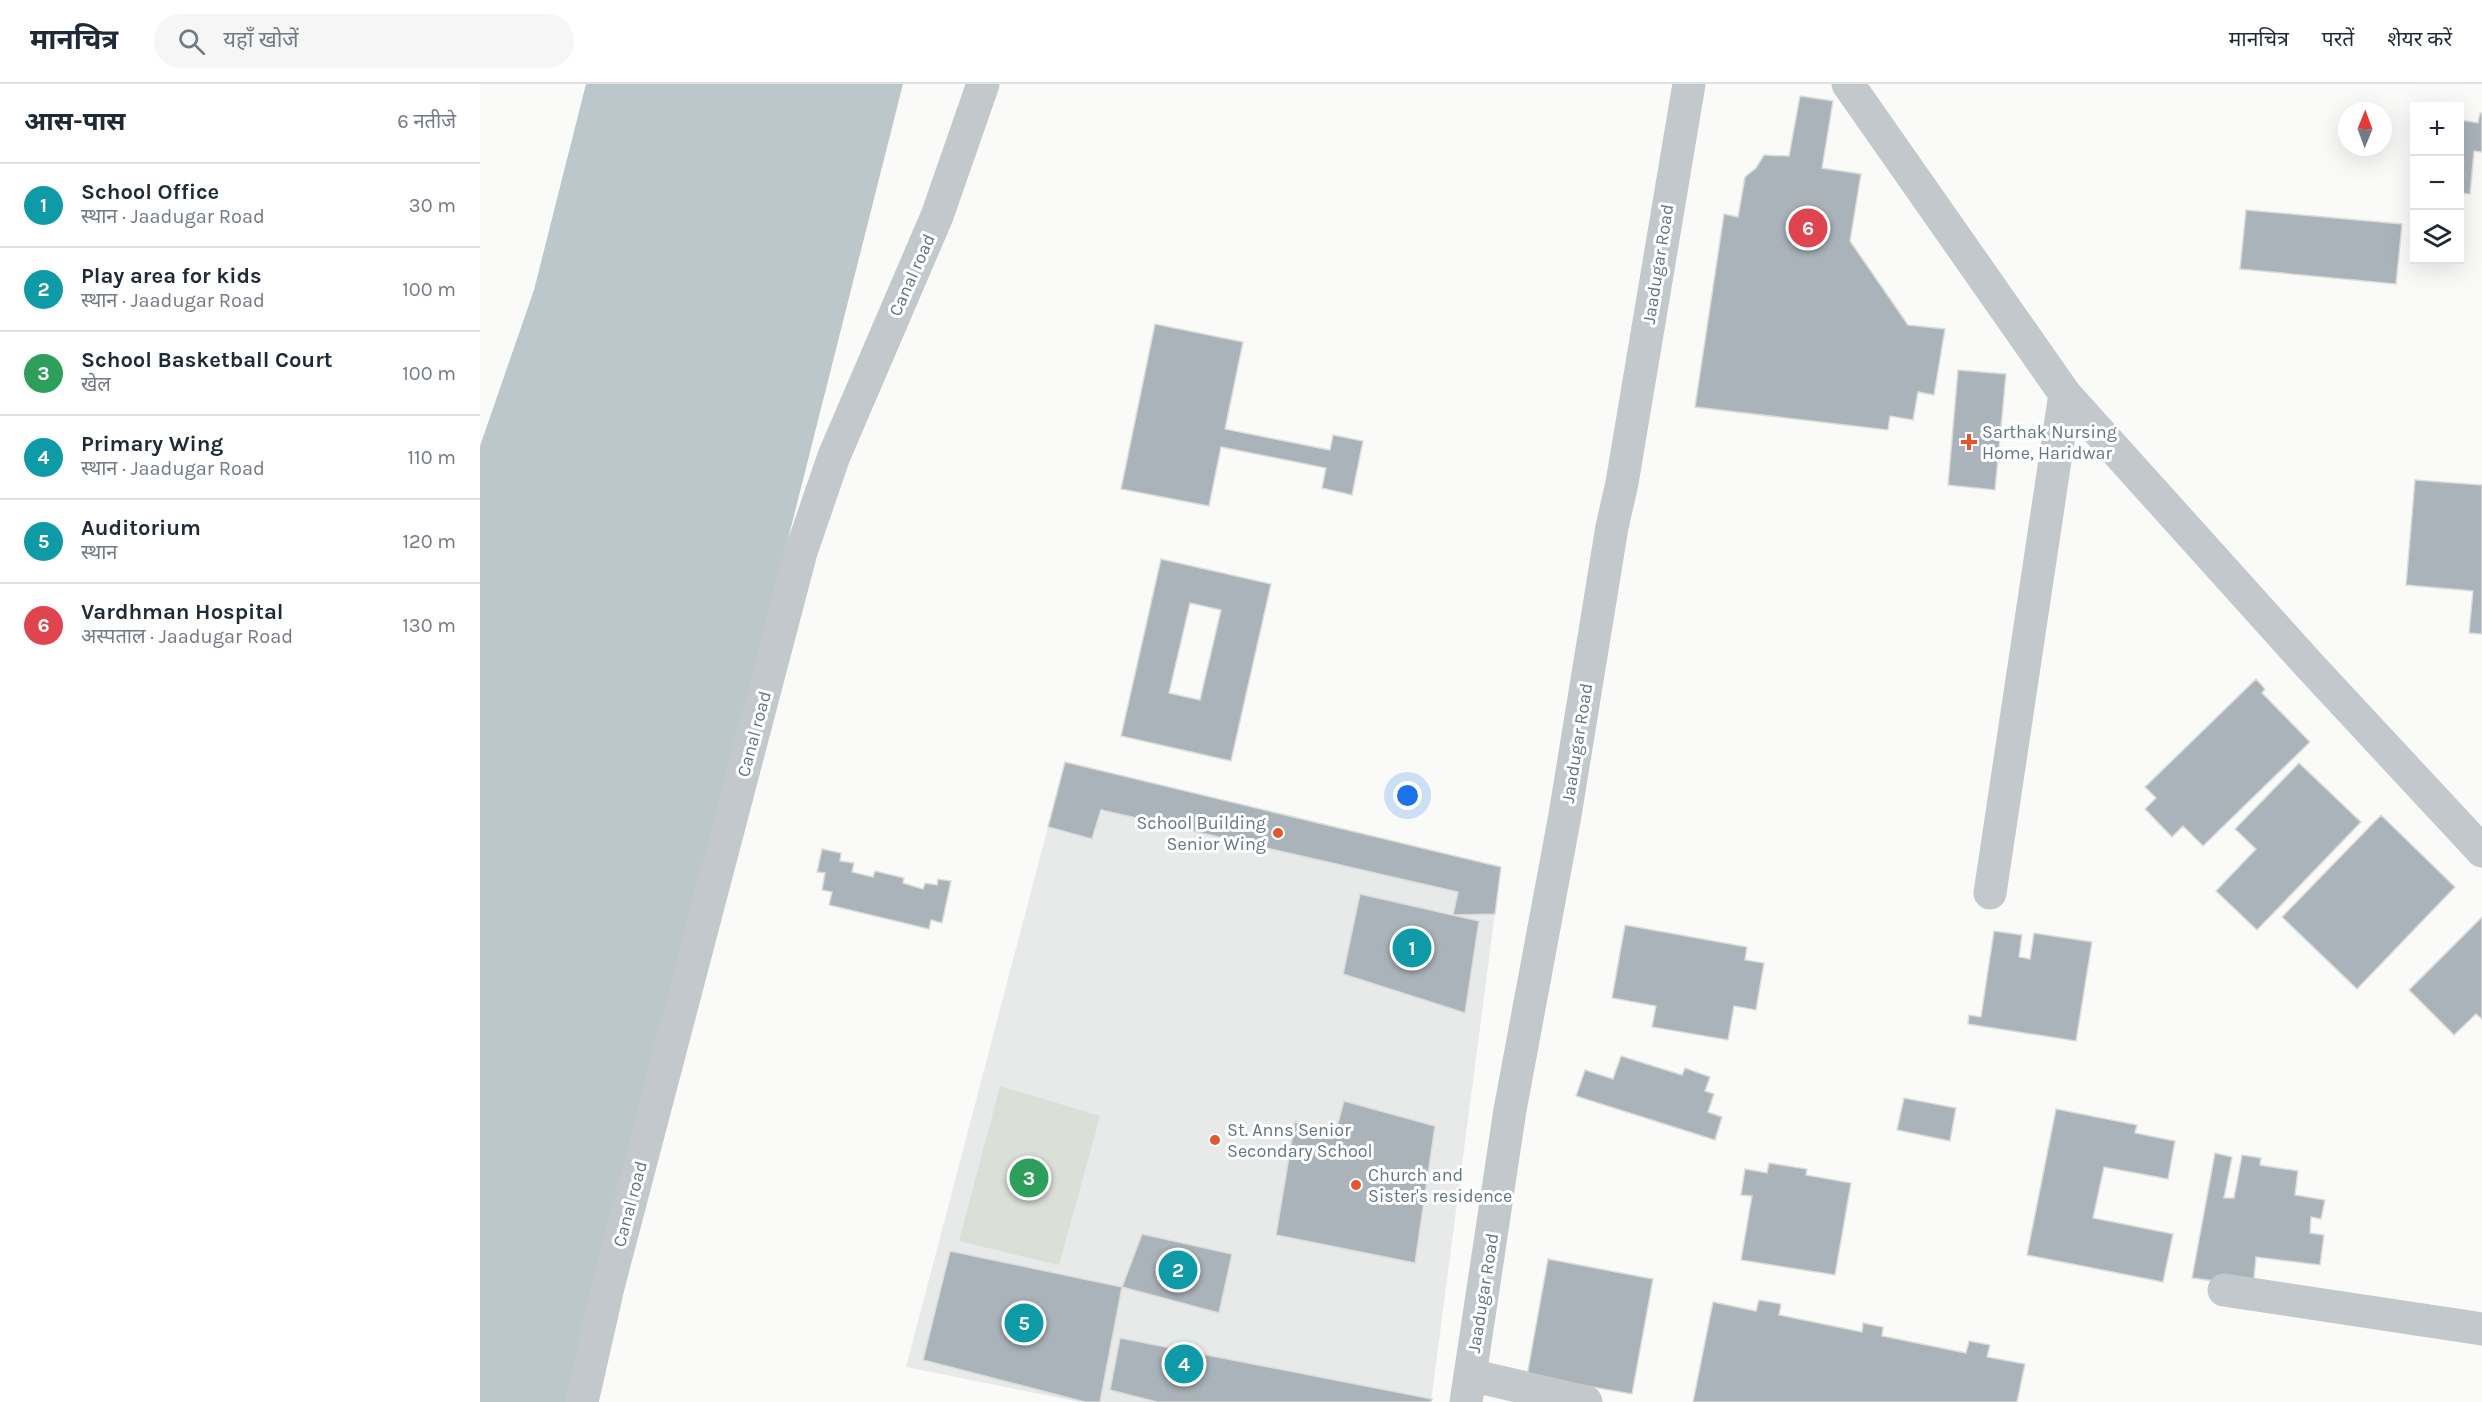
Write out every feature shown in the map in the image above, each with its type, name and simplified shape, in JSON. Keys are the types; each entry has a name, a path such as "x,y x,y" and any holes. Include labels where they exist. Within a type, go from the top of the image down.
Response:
{"street":[{"name":"Canal road","path":"582,1402 608,1287 801,552 834,456 937,216 983,84"},
{"name":"Jaadugar Road","path":"1468,1389 1510,1110 1565,815 1612,527 1622,483 1689,84"},
{"path":"1848,84 2065,394 2310,666 2482,851"},
{"path":"1990,893 2065,394"},
{"path":"2224,1290 2482,1329"},
{"path":"1468,1389 1586,1402"}],"shaded area":[{"path":"586,84 903,84 570,1402 480,1402 480,446 534,290"},
{"name":"St. Anns Senior Secondary School","path":"1065,762 1501,867 1431,1402 1080,1402 906,1367"},
{"path":"1000,1086 1100,1116 1059,1265 959,1241"}],"building":[{"path":"1800,96 1833,101 1822,168 1861,174 1850,241 1908,325 1945,329 1934,395 1918,392 1913,420 1890,416 1888,430 1695,407 1724,214 1738,217 1745,177 1756,168 1764,155 1789,156"},
{"path":"2480,113 2482,113 2482,152 2474,151 2470,194 2464,193 2464,121 2478,123"},
{"path":"2246,210 2402,224 2396,284 2240,269"},
{"path":"1155,324 1243,342 1225,429 1330,450 1333,435 1363,441 1352,495 1322,488 1326,468 1221,447 1209,506 1121,489"},
{"path":"1958,370 2006,374 1995,490 1948,485"},
{"path":"2415,480 2482,485 2482,634 2469,633 2473,591 2406,585"},
{"path":"1161,559 1271,584 1231,761 1121,736","holes":["1190,603 1221,610 1200,700 1169,693"]},
{"path":"2256,679 2265,689 2262,693 2310,742 2203,846 2183,826 2172,837 2145,809 2156,798 2145,787"},
{"name":"School Building Senior Wing","path":"1065,762 1501,867 1495,914 1453,915 1458,892 1101,810 1092,839 1048,827"},
{"path":"2299,763 2361,822 2257,930 2216,891 2256,849 2235,829"},
{"path":"2381,815 2455,887 2357,989 2282,917"},
{"path":"822,849 841,853 840,861 854,863 852,872 873,877 875,871 904,878 903,883 923,889 925,883 937,885 938,879 951,881 942,923 931,920 929,929 829,905 832,892 822,890 825,873 817,872"},
{"path":"1360,894 1479,921 1465,1013 1343,974"},
{"path":"2482,917 2482,1019 2476,1014 2454,1035 2409,990"},
{"path":"1625,925 1747,947 1745,960 1764,963 1756,1010 1734,1006 1728,1040 1652,1027 1656,1006 1612,998"},
{"path":"1994,931 2022,935 2019,957 2030,959 2034,933 2092,942 2076,1041 1968,1024 1969,1015 1981,1017"},
{"path":"1621,1056 1682,1075 1685,1068 1710,1077 1705,1091 1714,1094 1708,1112 1722,1117 1715,1140 1576,1096 1585,1070 1613,1079"},
{"path":"1904,1098 1956,1108 1950,1141 1897,1130"},
{"name":"Church and Sister's residence","path":"1344,1101 1435,1126 1415,1263 1276,1235 1295,1121 1335,1134"},
{"path":"2056,1109 2137,1125 2135,1133 2175,1141 2168,1179 2104,1167 2093,1218 2173,1234 2163,1282 2027,1255"},
{"path":"2215,1153 2232,1157 2224,1198 2234,1198 2242,1155 2261,1158 2260,1165 2298,1171 2295,1195 2325,1200 2321,1219 2311,1217 2310,1233 2324,1235 2320,1265 2256,1257 2254,1279 2231,1283 2192,1278"},
{"path":"1769,1163 1807,1169 1806,1175 1851,1183 1835,1275 1741,1260 1752,1196 1741,1195 1745,1169 1767,1173"},
{"path":"1142,1234 1232,1254 1219,1313 1122,1287"},
{"path":"950,1251 1122,1287 1100,1402 1085,1402 923,1360"},
{"path":"1548,1259 1653,1279 1632,1394 1575,1384 1526,1381"},
{"path":"1759,1300 1781,1304 1779,1315 1862,1332 1863,1323 1883,1327 1882,1336 1966,1353 1969,1341 1990,1345 1987,1357 2025,1364 2017,1402 1693,1402 1713,1302 1756,1311"},
{"path":"1120,1338 1432,1399 1431,1402 1157,1402 1110,1390"}],"place":[{"name":"Vardhman Hospital","path":"1808,228"},
{"name":"Sarthak Nursing Home, Haridwar","path":"1969,442"},
{"name":"School Building Senior Wing","path":"1278,833"},
{"name":"School Office","path":"1412,948"},
{"name":"St. Anns Senior Secondary School","path":"1215,1140"},
{"name":"School Basketball Court","path":"1029,1178"},
{"name":"Church and Sister's residence","path":"1356,1185"},
{"name":"Play area for kids","path":"1178,1270"},
{"name":"Auditorium","path":"1024,1323"},
{"name":"Primary Wing","path":"1184,1364"}]}
